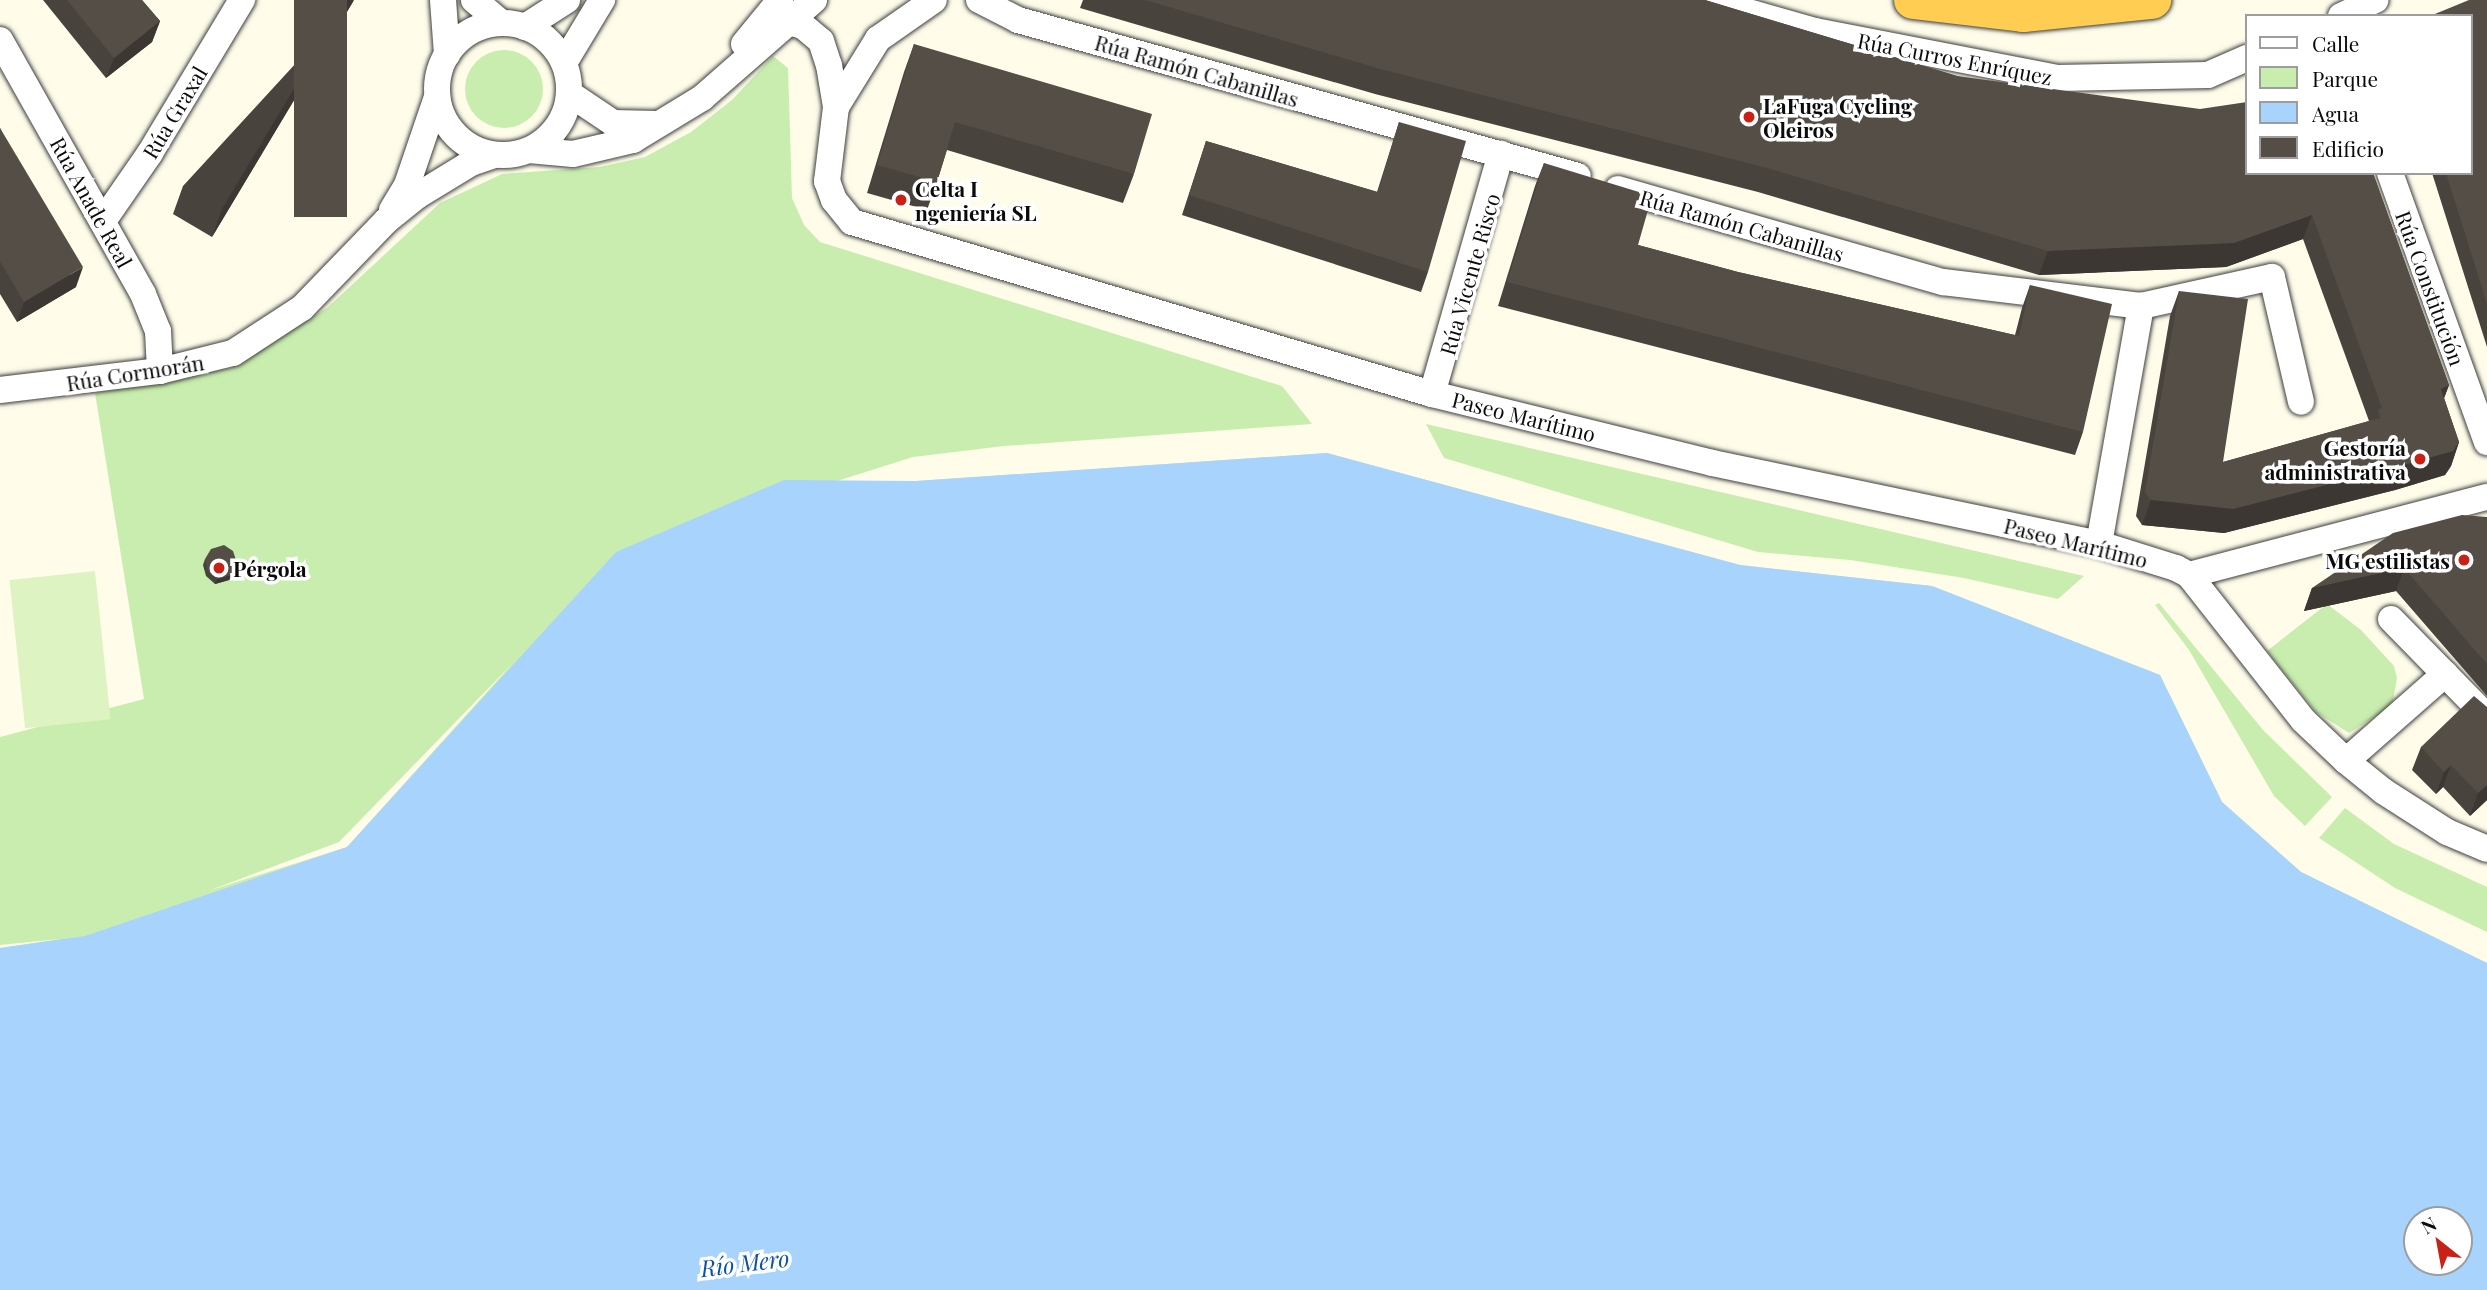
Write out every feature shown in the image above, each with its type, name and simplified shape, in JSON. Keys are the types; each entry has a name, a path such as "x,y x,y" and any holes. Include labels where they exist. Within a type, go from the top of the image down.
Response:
{"highway":[{"path":"1913,0 2023,13 2152,0"}],"street":[{"name":"Rúa Graxal","path":"103,221 150,153 242,0"},
{"path":"443,0 447,55 437,97 450,129 469,146 494,155 529,150 601,150 662,123 682,113 718,83 784,11 814,0"},
{"path":"474,0 513,25 548,41 564,63 570,94 557,128 529,150"},
{"path":"447,55 470,32 513,25 567,0"},
{"path":"564,63 602,0"},
{"path":"836,107 878,39 934,0"},
{"name":"Rúa Ramón Cabanillas","path":"979,0 1018,20 1501,154 1943,282 2141,306 2272,277 2301,402"},
{"name":"Rúa Curros Enríquez","path":"1706,0 1815,31 2057,78 2208,75 2246,58"},
{"path":"2345,14 2376,0"},
{"name":"Paseo Marítimo","path":"784,11 821,41 836,107 827,181 834,200 852,222 1432,394 1712,463 2099,544 2189,575"},
{"name":"Rúa Anade Real","path":"0,40 152,313 158,331 160,371"},
{"path":"570,94 613,123 662,123"},
{"name":"Rúa Cormorán","path":"386,221 407,186 437,97"},
{"name":"Rúa Vicente Risco","path":"1432,394 1501,154"},
{"name":"Rúa Cormorán","path":"0,390 160,371 233,353 302,308 386,221 435,184 494,155"},
{"name":"Rúa Constitución","path":"2391,175 2487,442"},
{"path":"2099,544 2141,306"},
{"path":"2487,497 2189,575 2303,720 2346,761 2383,791 2447,832 2487,849"},
{"path":"2391,619 2487,717"},
{"path":"2346,761 2445,674"}],"green space":[{"path":"504,50 519,53 532,61 540,74 543,89 540,104 532,117 519,125 504,128 489,125 476,117 468,104 465,89 468,74 476,61 489,53"},
{"path":"773,56 788,68 792,198 804,225 820,242 1282,386 1312,424 1004,446 913,457 837,481 916,481 1327,453 1740,565 1932,586 2160,675 2222,802 2301,872 2487,963 2487,1290 0,948 60,939 0,945 0,737 144,699 95,393 231,368 327,308 440,203 502,174 600,167 645,157 691,132 732,100","holes":["512,664 347,847 208,891 339,842"]},
{"path":"1426,424 2084,576 2058,599 1964,578 1850,560 1758,552 1444,458"},
{"path":"95,571 111,719 25,728 9,580"},
{"path":"2159,603 2263,730 2332,797 2305,826 2274,796 2189,650 2155,605"},
{"path":"2327,604 2361,630 2394,666 2397,678 2392,706 2349,733 2316,712 2267,651"},
{"path":"2345,808 2394,844 2487,887 2487,932 2395,888 2319,838"}],"water":[{"name":"Río Mero","path":"1327,453 1740,565 1932,586 2160,675 2222,802 2301,872 2487,963 2487,1290 0,1290 0,948 85,936 347,847 616,552 784,480 916,481"}],"building":[{"path":"67,0 142,0 160,21 114,58"},
{"path":"294,0 347,0 347,217 294,217"},
{"path":"1145,0 1705,0 1957,76 2200,109 2246,102 2246,175 2374,175 2449,385 2441,389 2459,442 2453,451 2233,509 2151,500 2145,492 2179,291 2248,299 2223,462 2380,418 2378,410 2382,408 2312,215 2234,243 2048,251 1767,168 1384,70"},
{"path":"2469,0 2487,0 2487,304 2447,175 2473,175 2473,14 2435,14"},
{"path":"914,44 1152,114 1134,174 955,122 937,182 877,165"},
{"path":"1399,122 1466,141 1428,272 1189,195 1206,141 1378,192"},
{"path":"0,128 83,267 24,302 0,261"},
{"path":"1544,163 1652,196 1638,245 1738,272 2019,336 2030,285 2112,304 2083,432 1507,282"},
{"path":"2462,515 2487,517 2487,664 2404,568 2312,588 2393,533"},
{"name":"Pérgola","path":"224,545 233,551 238,566 231,575 217,579 208,571 205,559 211,549"},
{"path":"2474,696 2487,707 2487,785 2478,793 2451,765 2444,772 2421,747"}],"place":[{"name":"LaFuga Cycling Oleiros","path":"1749,117"},
{"name":"Celta I ngeniería SL","path":"901,200"},
{"name":"Gestoría administrativa","path":"2420,459"},
{"name":"MG estilistas","path":"2464,560"},
{"name":"Pérgola","path":"219,568"}]}
